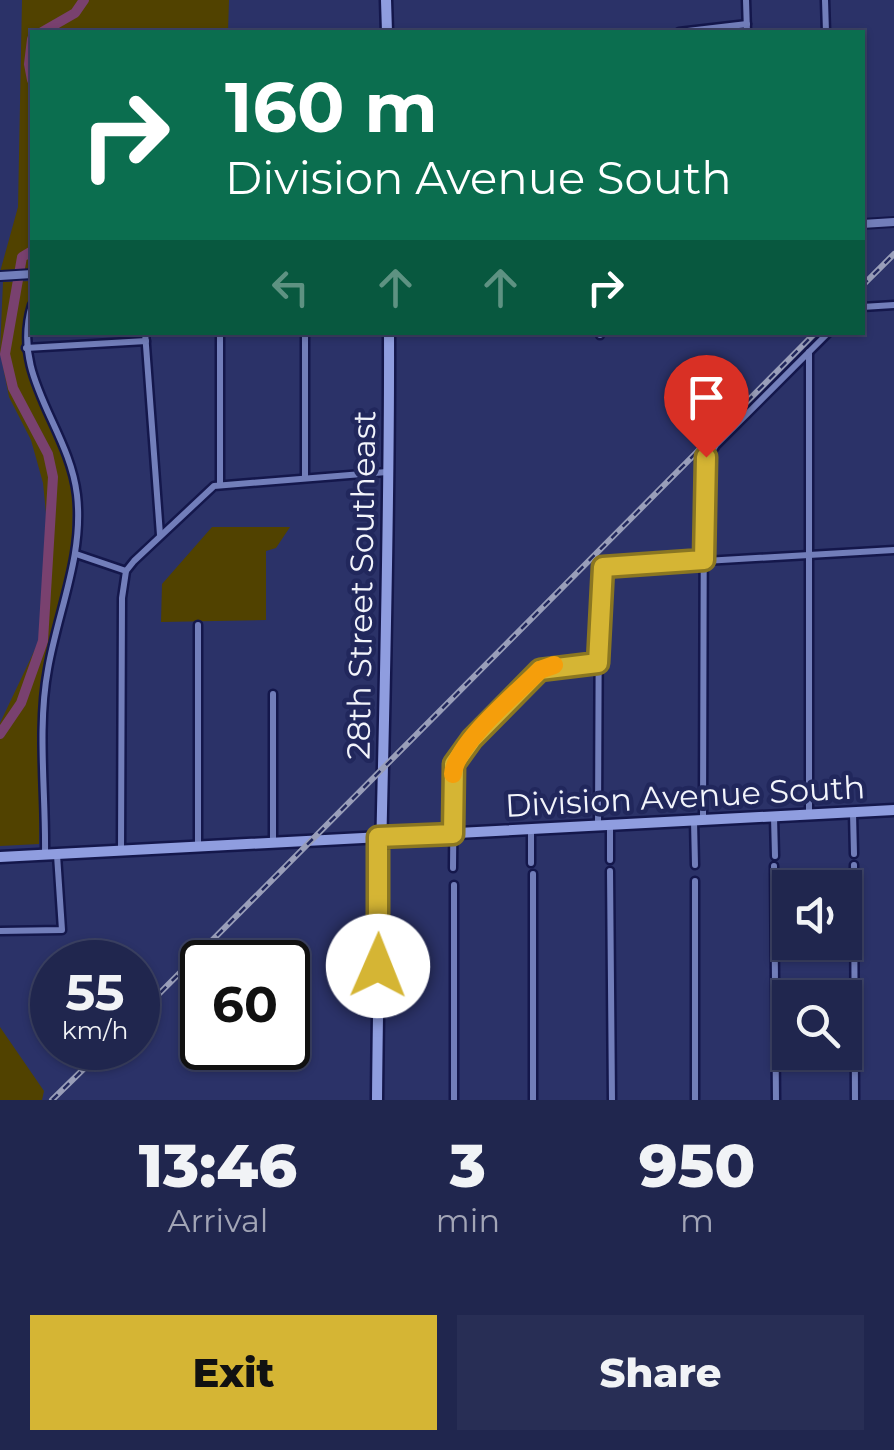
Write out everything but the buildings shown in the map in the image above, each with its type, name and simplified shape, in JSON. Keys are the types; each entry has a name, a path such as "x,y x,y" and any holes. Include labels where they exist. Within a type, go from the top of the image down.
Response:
{"main road":[{"path":"386,0 386,30"},
{"name":"28th Street Southeast","path":"378,1100 378,837 387,727 389,335"},
{"name":"Division Avenue South","path":"0,857 894,810"}],"street":[{"path":"713,30 747,28 746,0"},
{"path":"825,0 826,30"},
{"path":"865,224 894,222"},
{"path":"3,276 30,274"},
{"path":"865,307 894,305"},
{"path":"0,932 62,930 51,854 46,682 76,554 78,512 73,474 36,388 26,348 30,319"},
{"path":"220,335 220,484"},
{"path":"305,478 306,335"},
{"path":"695,865 706,457 825,335"},
{"path":"26,348 146,336 160,536"},
{"path":"809,352 809,814"},
{"path":"121,851 122,598 126,570 202,495 220,484 388,472"},
{"path":"610,860 604,825 598,663 599,580 608,565 894,550"},
{"path":"76,554 126,570"},
{"path":"198,625 198,846"},
{"path":"454,868 454,764 472,739 540,670 598,663"},
{"path":"273,694 273,842"},
{"path":"853,812 854,854"},
{"path":"774,816 774,856"},
{"path":"532,829 532,863"},
{"path":"854,865 856,1100"},
{"path":"774,866 776,1100"},
{"path":"610,871 612,1100"},
{"path":"532,1100 533,874"},
{"path":"695,881 695,1100"},
{"path":"454,884 454,1100"}],"shaded area":[{"path":"22,0 229,0 228,30 30,30 30,269 0,272 18,207"},
{"path":"30,281 24,351 29,378 68,469 73,495 72,553 43,681 39,844 0,846 0,723 39,641 47,523 43,483 31,440 9,397 0,351 3,282"},
{"path":"212,527 290,527 276,548 266,551 266,620 161,622 162,584"},
{"path":"0,1027 44,1091 42,1100 0,1100"}],"waterway":[{"path":"45,30 75,13 84,0"},
{"path":"30,56 30,69"},
{"path":"0,734 21,703 43,641 53,477 48,454 13,388 5,354 22,257 30,252"}],"railway":[{"path":"865,283 894,254"},
{"path":"160,993 813,335"},
{"path":"52,1100 83,1070"}],"slow traffic":[{"path":"453,774 454,764 472,739 540,670 554,665"}],"route":[{"path":"378,966 378,837 453,834 454,764 472,739 540,670 552,665 598,663 599,580 603,567 704,560 706,457"}]}
